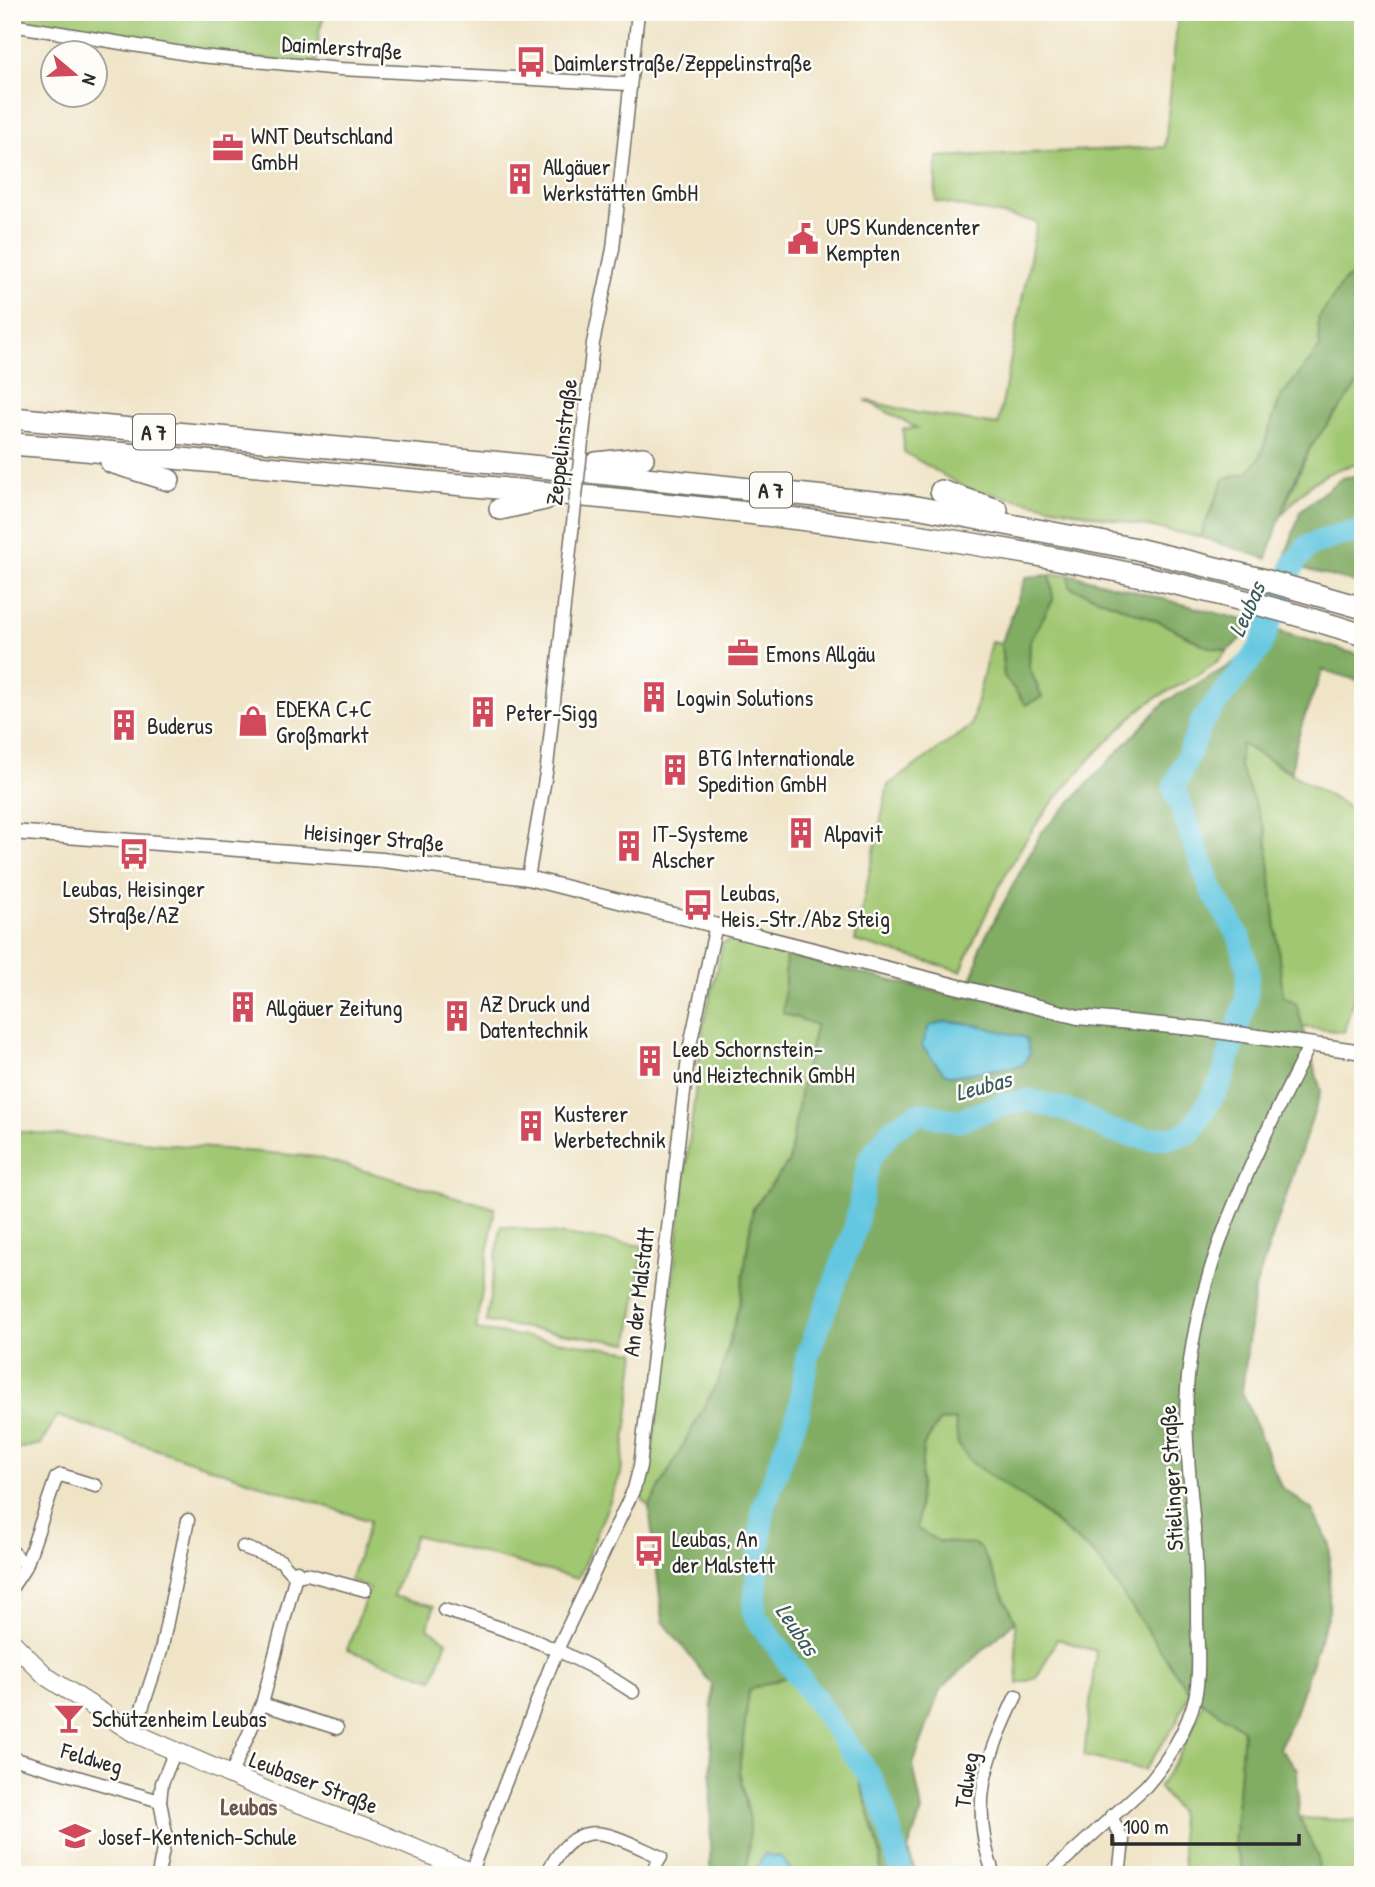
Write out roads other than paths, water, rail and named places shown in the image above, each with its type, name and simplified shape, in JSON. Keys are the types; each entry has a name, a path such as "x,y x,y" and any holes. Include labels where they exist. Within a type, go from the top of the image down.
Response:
{"highway":[{"name":"A 7","path":"12,418 503,463 911,506 1036,529 1225,570 1360,607"},
{"name":"A 7","path":"12,444 568,494 836,523 1021,551 1220,595 1354,632"},
{"path":"69,449 169,480"},
{"path":"503,463 614,463 643,458"},
{"path":"941,491 1013,514 1036,529"},
{"path":"500,509 568,494"}],"main road":[{"name":"Leubaser Straße","path":"12,1643 47,1677 134,1733 230,1776 474,1873"}],"street":[{"name":"Zeppelinstraße","path":"528,878 547,767 593,343 613,249 628,84 638,12"},
{"name":"Daimlerstraße","path":"12,25 200,56 355,70 628,84"},
{"name":"Heisinger Straße","path":"12,832 368,859 528,878 1077,1017 1203,1029 1363,1052"},
{"name":"An der Malstatt","path":"474,1873 557,1650 629,1503 639,1466 687,1063 721,927"},
{"name":"Stielinger Straße","path":"1048,1875 1158,1773 1181,1732 1195,1696 1197,1582 1186,1450 1189,1368 1205,1292 1246,1174 1309,1046"},
{"path":"12,1587 26,1566 56,1478 61,1475 96,1486"},
{"path":"134,1733 161,1651 188,1520"},
{"path":"243,1547 281,1561 296,1573 365,1590"},
{"path":"12,1551 26,1566"},
{"path":"230,1776 262,1704 296,1573"},
{"path":"444,1610 557,1650 598,1668 633,1692"},
{"name":"Talweg","path":"994,1875 981,1826 982,1779 992,1746 1016,1696"},
{"path":"262,1704 337,1728"},
{"path":"158,1875 166,1834 160,1801 162,1783 175,1751"},
{"name":"Feldweg","path":"12,1758 160,1801"},
{"path":"1111,1816 1123,1841 1119,1875"},
{"path":"546,1875 558,1852 569,1839 599,1833 661,1857 650,1875"}],"water":[{"path":"946,1021 977,1025 1026,1038 1030,1053 1022,1065 951,1076 944,1073 922,1046 929,1026"},
{"path":"764,1854 781,1857 795,1875 754,1875"}],"waterway":[{"name":"Leubas","path":"902,1875 883,1806 871,1778 754,1614 763,1508 799,1411 807,1357 855,1229 869,1159 893,1128 920,1113 957,1121 1006,1104 1029,1100 1076,1113 1110,1131 1149,1139 1175,1137 1191,1131 1221,1082 1246,1000 1248,970 1240,938 1211,889 1174,788 1203,720 1259,649 1295,562 1308,546 1338,535 1363,532"}],"place":[{"name":"Daimlerstraße/Zeppelinstraße","path":"531,62"},
{"name":"WNT Deutschland GmbH","path":"228,148"},
{"name":"Allgäuer Werkstätten GmbH","path":"520,179"},
{"name":"UPS Kundencenter Kempten","path":"803,239"},
{"name":"Emons Allgäu","path":"743,653"},
{"name":"Logwin Solutions","path":"654,697"},
{"name":"Peter-Sigg","path":"483,712"},
{"name":"EDEKA C+C Großmarkt","path":"253,721"},
{"name":"Buderus","path":"124,725"},
{"name":"BTG Internationale Spedition GmbH","path":"675,770"},
{"name":"Alpavit","path":"801,833"},
{"name":"IT-Systeme Alscher","path":"629,846"},
{"name":"Leubas, Heisinger Straße/AZ","path":"134,854"},
{"name":"Leubas, Heis.-Str./Abz Steig","path":"698,905"},
{"name":"Allgäuer Zeitung","path":"243,1007"},
{"name":"AZ Druck und Datentechnik","path":"457,1016"},
{"name":"Leeb Schornstein- und Heiztechnik GmbH","path":"650,1061"},
{"name":"Kusterer Werbetechnik","path":"531,1126"},
{"name":"Leubas, An der Malstett","path":"649,1551"},
{"name":"Schützenheim Leubas","path":"69,1718"},
{"name":"Josef-Kentenich-Schule","path":"75,1836"}],"district":[{"name":"Leubas","path":"249,1806"}]}
